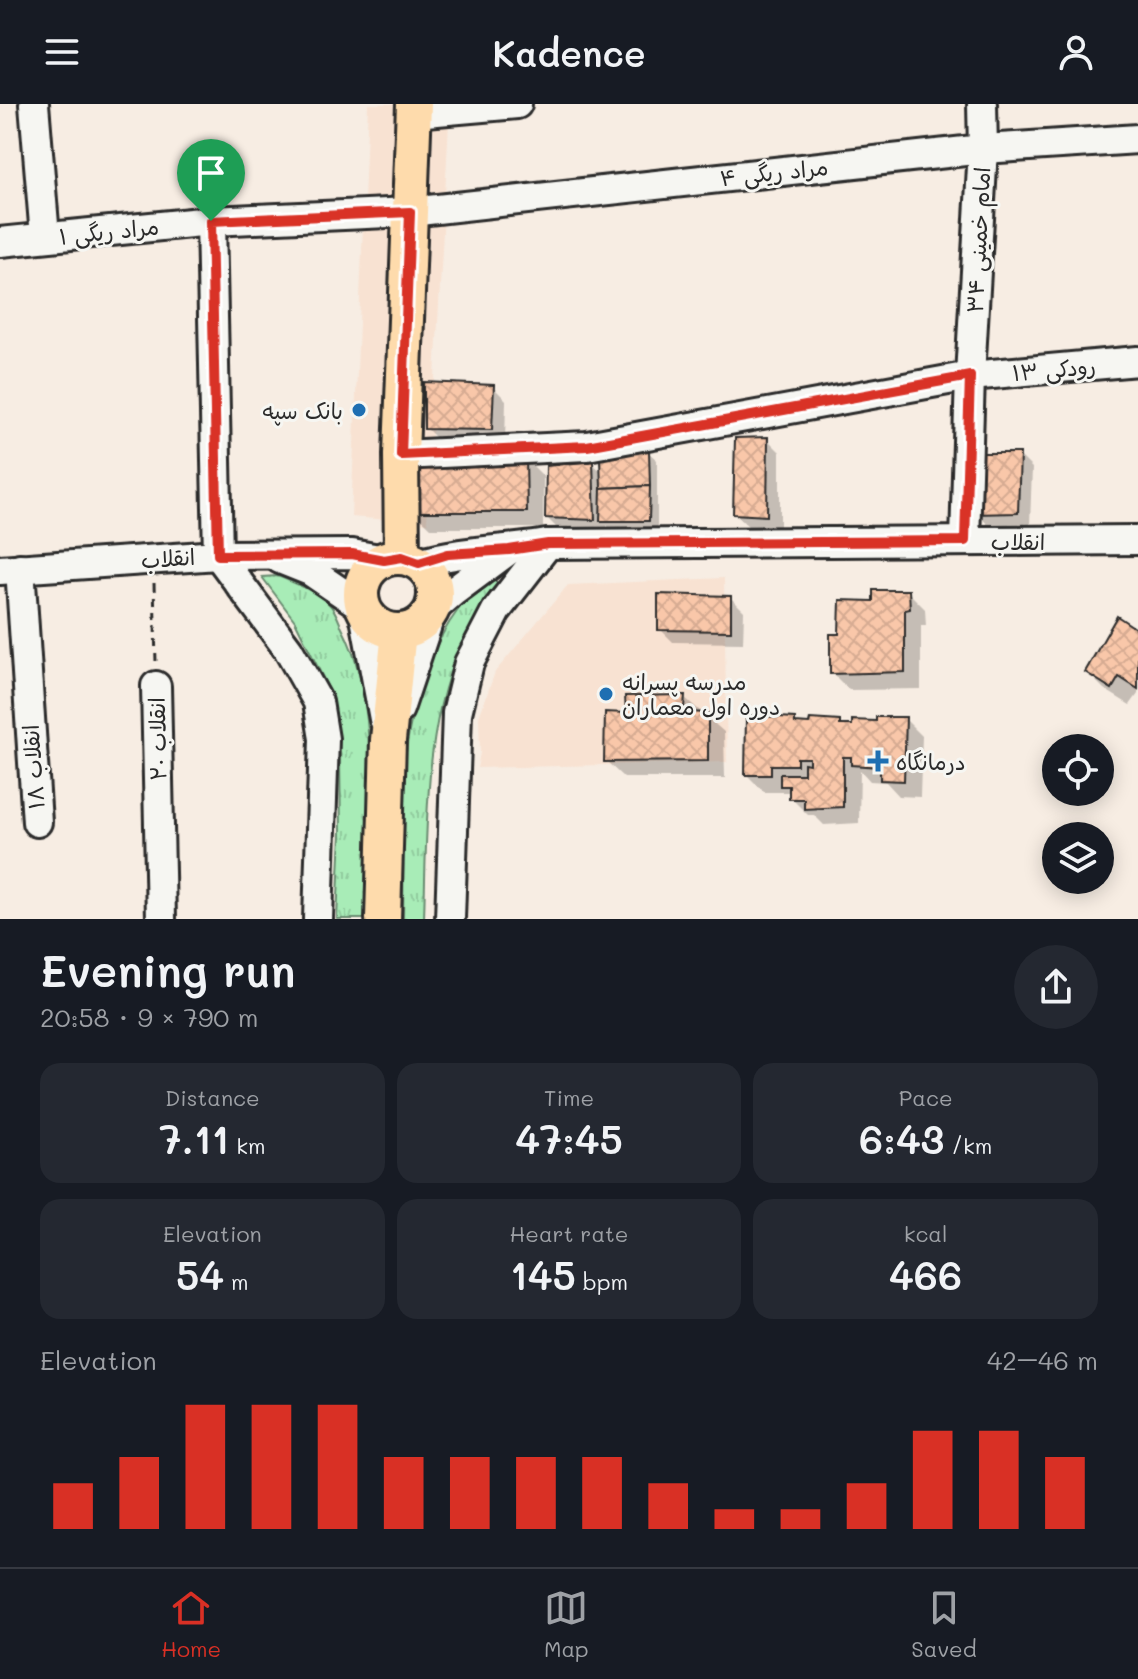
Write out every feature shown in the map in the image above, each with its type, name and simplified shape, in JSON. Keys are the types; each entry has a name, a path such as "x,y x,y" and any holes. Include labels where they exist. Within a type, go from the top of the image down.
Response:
{"main road":[{"path":"402,560 401,455 414,108"},
{"path":"402,560 433,579 436,589 432,610 418,625 399,631 377,625 363,607 362,584 374,566 402,560"},
{"path":"383,919 388,740 399,631"}],"street":[{"path":"34,104 45,237"},
{"path":"414,108 517,104"},
{"name":"امام خمینی ۳۴","path":"965,541 970,376 983,149 982,104"},
{"name":"مراد ریگی ۴","path":"410,212 983,149 1138,139"},
{"name":"مراد ریگی ۱","path":"0,242 211,221 410,212"},
{"path":"211,221 218,555 288,649 318,702 324,739 318,919"},
{"name":"رودکی ۱۳","path":"401,455 587,446 970,376 1138,361"},
{"name":"انقلاب","path":"10,569 218,555 352,554 402,560 548,544 1138,540"},
{"path":"450,919 457,713 469,663 496,611 548,544"},
{"path":"388,740 432,610 509,550"},
{"path":"268,554 310,571 363,607 388,740"},
{"name":"انقلاب ۱۸","path":"10,569 37,822"},
{"name":"انقلاب ۲۰","path":"156,686 161,919"}],"path":[{"name":"انقلاب ۲۰","path":"153,559 156,686"}],"shaded area":[{"path":"368,104 450,104 427,523 351,517"},
{"name":"مدرسه پسرانه دوره اول معماران","path":"724,578 727,762 477,768 480,753 479,717 495,672 568,585"}],"green space":[{"path":"278,576 313,592 331,606 355,659 368,731 370,770 365,919 337,919 340,758 331,694 295,621 262,577"},
{"path":"490,580 497,582 500,588 465,637 451,669 434,738 427,812 424,919 403,919 404,784 412,716 429,662 441,637 455,614"}],"building":[{"path":"424,382 494,385 492,430 424,429"},
{"path":"768,437 767,516 733,514 735,438"},
{"path":"649,450 650,486 601,488 600,458"},
{"path":"977,453 1020,453 1018,513 974,514"},
{"path":"413,457 526,457 527,512 411,512"},
{"path":"593,461 595,520 545,518 546,466"},
{"path":"650,486 649,521 600,521 601,488"},
{"path":"873,590 909,590 910,609 905,610 905,672 830,674 830,634 839,634 840,600 873,601"},
{"path":"658,594 731,596 731,631 658,630"},
{"path":"1117,616 1138,630 1138,689 1119,677 1112,689 1085,672"},
{"path":"685,695 684,708 688,712 708,713 708,761 604,762 605,712 626,713 625,696"},
{"name":"درمانگاه","path":"746,715 795,718 795,723 809,724 810,719 840,721 840,725 852,725 852,720 876,721 876,717 906,717 904,781 880,780 880,767 851,765 851,757 843,757 843,807 804,809 804,799 789,799 789,786 780,786 780,774 804,774 804,763 809,764 809,758 797,758 797,765 771,765 771,775 745,775"}],"place":[{"name":"بانک سپه","path":"359,410"},
{"name":"مدرسه پسرانه دوره اول معماران","path":"606,694"},
{"name":"درمانگاه","path":"878,761"}],"route":[{"path":"410,212 401,455 587,446 970,376 965,541 548,544 448,554 419,563 402,557 384,560 352,554 218,555 211,221 410,212"}]}
